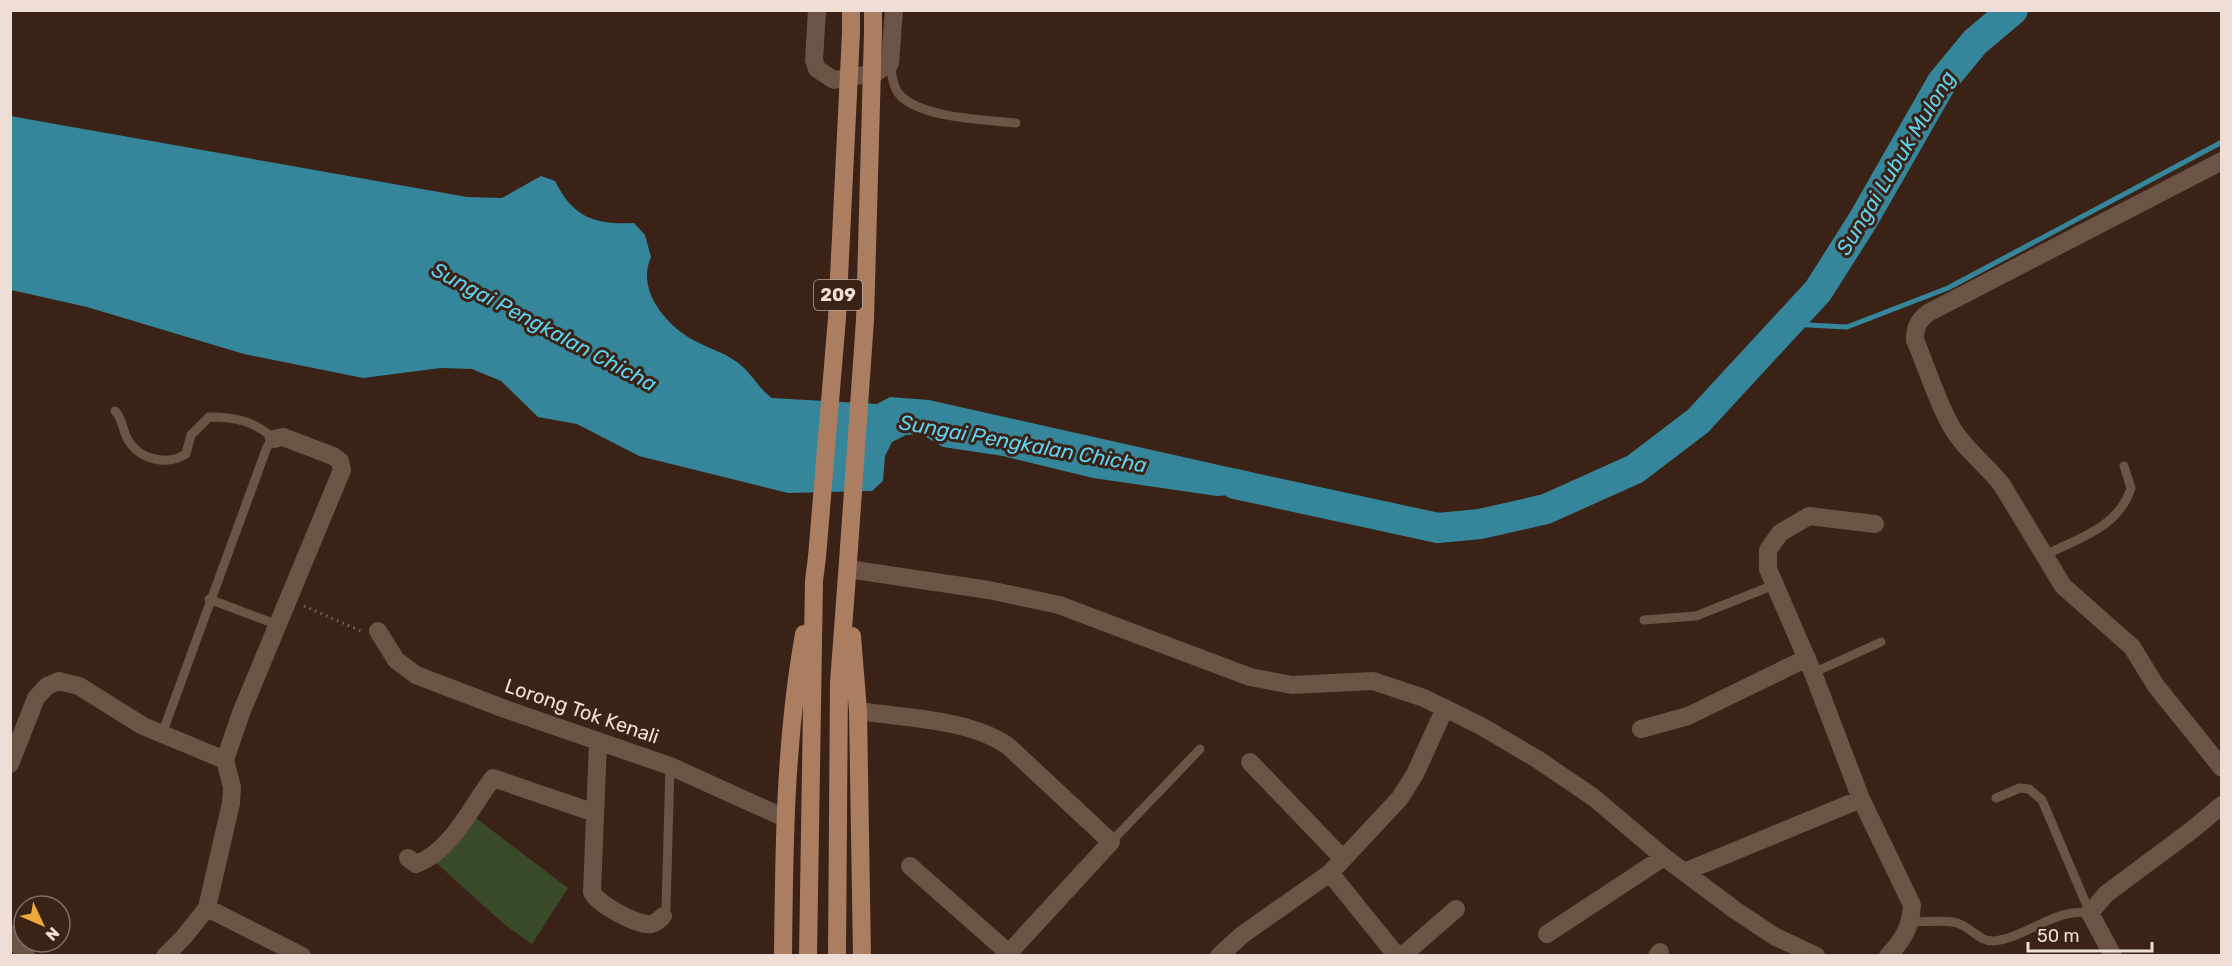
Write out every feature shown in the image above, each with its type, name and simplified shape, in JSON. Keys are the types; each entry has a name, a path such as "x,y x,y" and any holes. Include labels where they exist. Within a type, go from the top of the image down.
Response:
{"main road":[{"name":"209","path":"808,956 814,581 837,318 851,10"},
{"name":"209","path":"837,948 839,683 865,320 873,10"},
{"path":"848,578 858,711 862,956"},
{"path":"783,956 785,818 797,677 814,581"}],"street":[{"path":"817,10 814,60 817,69 824,76 834,80 875,73 890,63 894,10"},
{"path":"2222,161 1928,313 1915,328 1915,340 1951,426 1974,456 2002,485 2063,586 2132,647 2156,686 2222,768"},
{"path":"165,956 207,908 231,803 232,787 225,760 288,599 342,470 340,461 333,456 283,437 274,439"},
{"path":"1875,524 1809,516 1780,533 1768,550 1768,569 1810,666 1861,799 1912,905 1911,922 1903,939 1888,956"},
{"path":"848,578 988,590 1059,605 1250,676 1292,685 1373,681 1424,698 1537,759 1593,797 1664,857 1774,936 1816,956"},
{"name":"Lorong Tok Kenali","path":"378,632 396,660 416,675 670,766 785,818"},
{"path":"1641,729 1688,716 1810,666"},
{"path":"12,758 36,698 47,686 59,681 79,686 143,726 225,760"},
{"path":"1219,956 1242,935 1330,873 1400,798 1415,774 1445,708"},
{"path":"858,711 969,728 990,734 1008,746 1111,842 1009,954 910,866"},
{"path":"598,742 591,887 594,897 601,904 640,923 649,925 657,922 663,916"},
{"path":"1250,762 1343,859"},
{"path":"408,858 416,864 433,855 452,835 493,778 595,813"},
{"path":"1684,872 1861,799"},
{"path":"2113,956 2090,913 2106,894 2222,805"},
{"path":"1547,934 1664,857"},
{"path":"1330,873 1397,956"},
{"path":"207,908 302,956"},
{"path":"1402,956 1456,909"},
{"path":"10,933 26,956"}],"lane":[{"path":"890,63 894,86 903,99 941,116 1016,123"},
{"path":"115,411 123,419 127,439 139,453 165,462 176,460 186,454 191,435 209,417 239,418 259,427 274,439 267,447 209,599 162,734"},
{"path":"2045,555 2103,526 2118,514 2131,488 2124,466"},
{"path":"1644,620 1696,616 1774,585"},
{"path":"209,599 278,625"},
{"path":"1810,666 1881,642"},
{"path":"1111,842 1200,748"},
{"path":"663,916 666,908 670,766"},
{"path":"1911,922 1955,922 1970,929 1983,940 1994,941 2022,934 2067,912 2090,913 2042,800 2036,793 2020,788 1996,798"}],"path":[{"path":"288,599 365,633 378,632"}],"green space":[{"path":"473,816 568,888 532,944 505,925 433,860"}],"water":[{"path":"10,116 467,197 502,198 541,176 555,181 569,203 586,216 607,222 634,223 645,235 651,257 647,280 654,302 661,312 669,322 688,337 737,362 772,398 877,404 890,397 929,400 1250,472 1277,492 1217,496 1093,478 1003,456 943,447 921,434 906,435 892,442 885,456 883,481 872,491 788,493 639,456 577,424 538,417 501,381 472,369 441,368 363,378 244,354 87,307 11,290"}],"waterway":[{"name":"Sungai Pengkalan Chicha","path":"1235,484 1438,528 1480,524 1546,509 1635,469 1698,421 1818,291 1863,220 1942,82 1975,42 2013,10"},
{"path":"1789,324 1847,327 1948,288 2222,142"}],"water label":[{"name":"Sungai Lubuk Mulong","path":"1896,163"}]}
